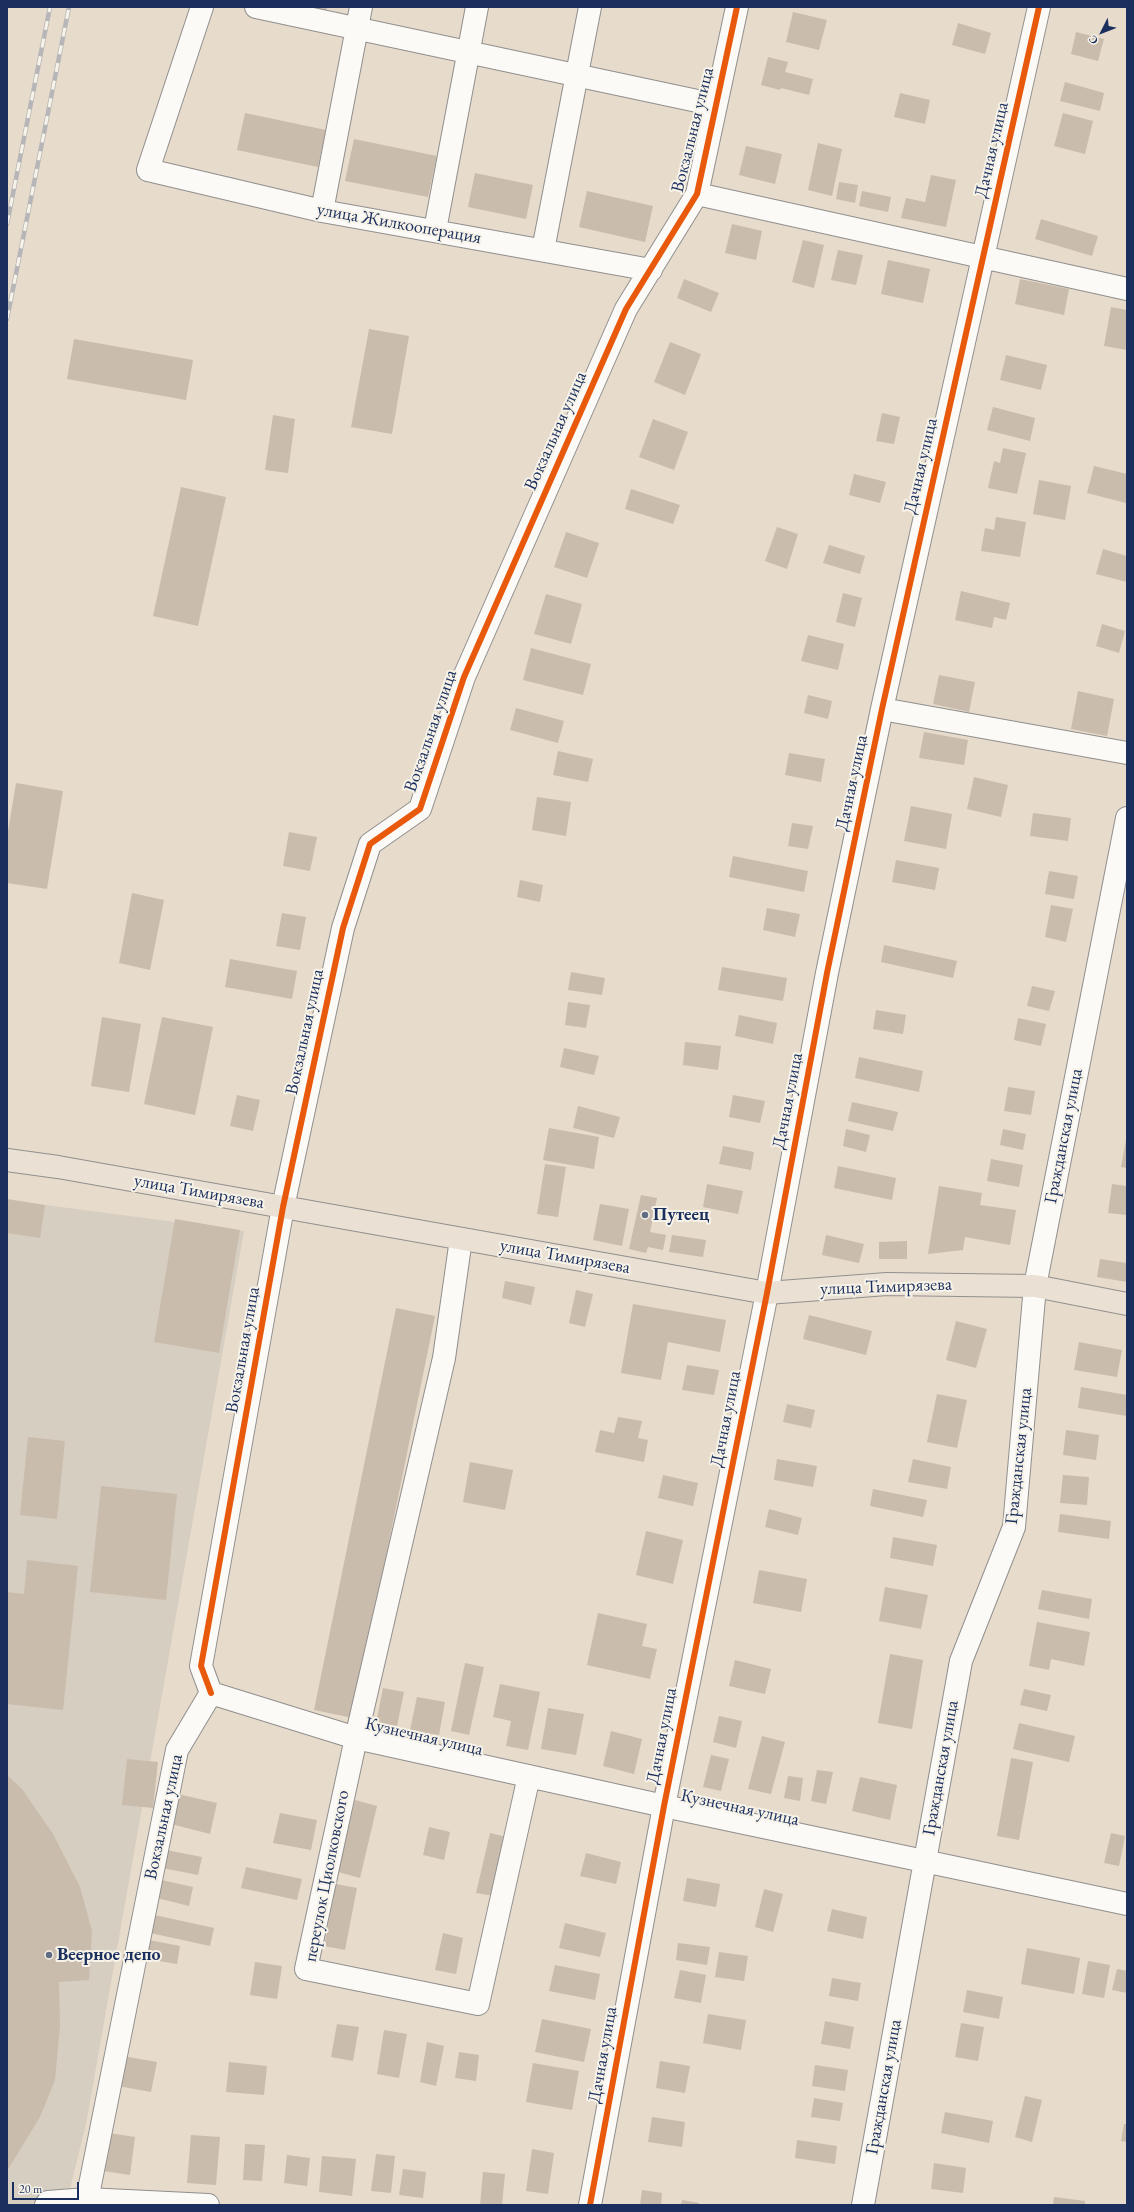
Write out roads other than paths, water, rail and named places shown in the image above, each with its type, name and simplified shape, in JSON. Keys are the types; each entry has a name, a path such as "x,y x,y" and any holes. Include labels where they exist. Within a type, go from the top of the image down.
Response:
{"main road":[{"name":"улица Тимирязева","path":"7,1160 66,1168 767,1293 887,1284 1035,1286 1127,1304"}],"street":[{"name":"улица Жилкооперация","path":"202,7 148,170 322,211 436,230 651,270"},
{"path":"256,7 357,30 577,74 716,105"},
{"path":"322,211 361,7"},
{"path":"436,230 477,7"},
{"path":"543,250 590,7"},
{"name":"Вокзальная улица","path":"86,2202 177,1750 211,1693 201,1666 283,1207 343,928 370,844 420,810 464,677 626,309 697,194 737,7"},
{"name":"Дачная улица","path":"590,2205 664,1806 767,1293 827,973 882,709 1040,7"},
{"path":"697,194 1127,289"},
{"path":"882,709 1127,753"},
{"name":"Гражданская улица","path":"863,2205 961,1661 1014,1527 1035,1286 1127,818"},
{"path":"356,1738 444,1358 461,1239"},
{"name":"Кузнечная улица","path":"211,1693 356,1738 924,1862 1127,1904"},
{"name":"переулок Циолковского","path":"356,1738 306,1969 478,2004 528,1776"},
{"path":"46,2205 48,2202 208,2205"}],"railway":[{"path":"7,224 50,7"},
{"path":"7,319 69,7"}],"place":[{"name":"Путеец","path":"645,1215"},
{"name":"Веерное депо","path":"49,1955"}]}
